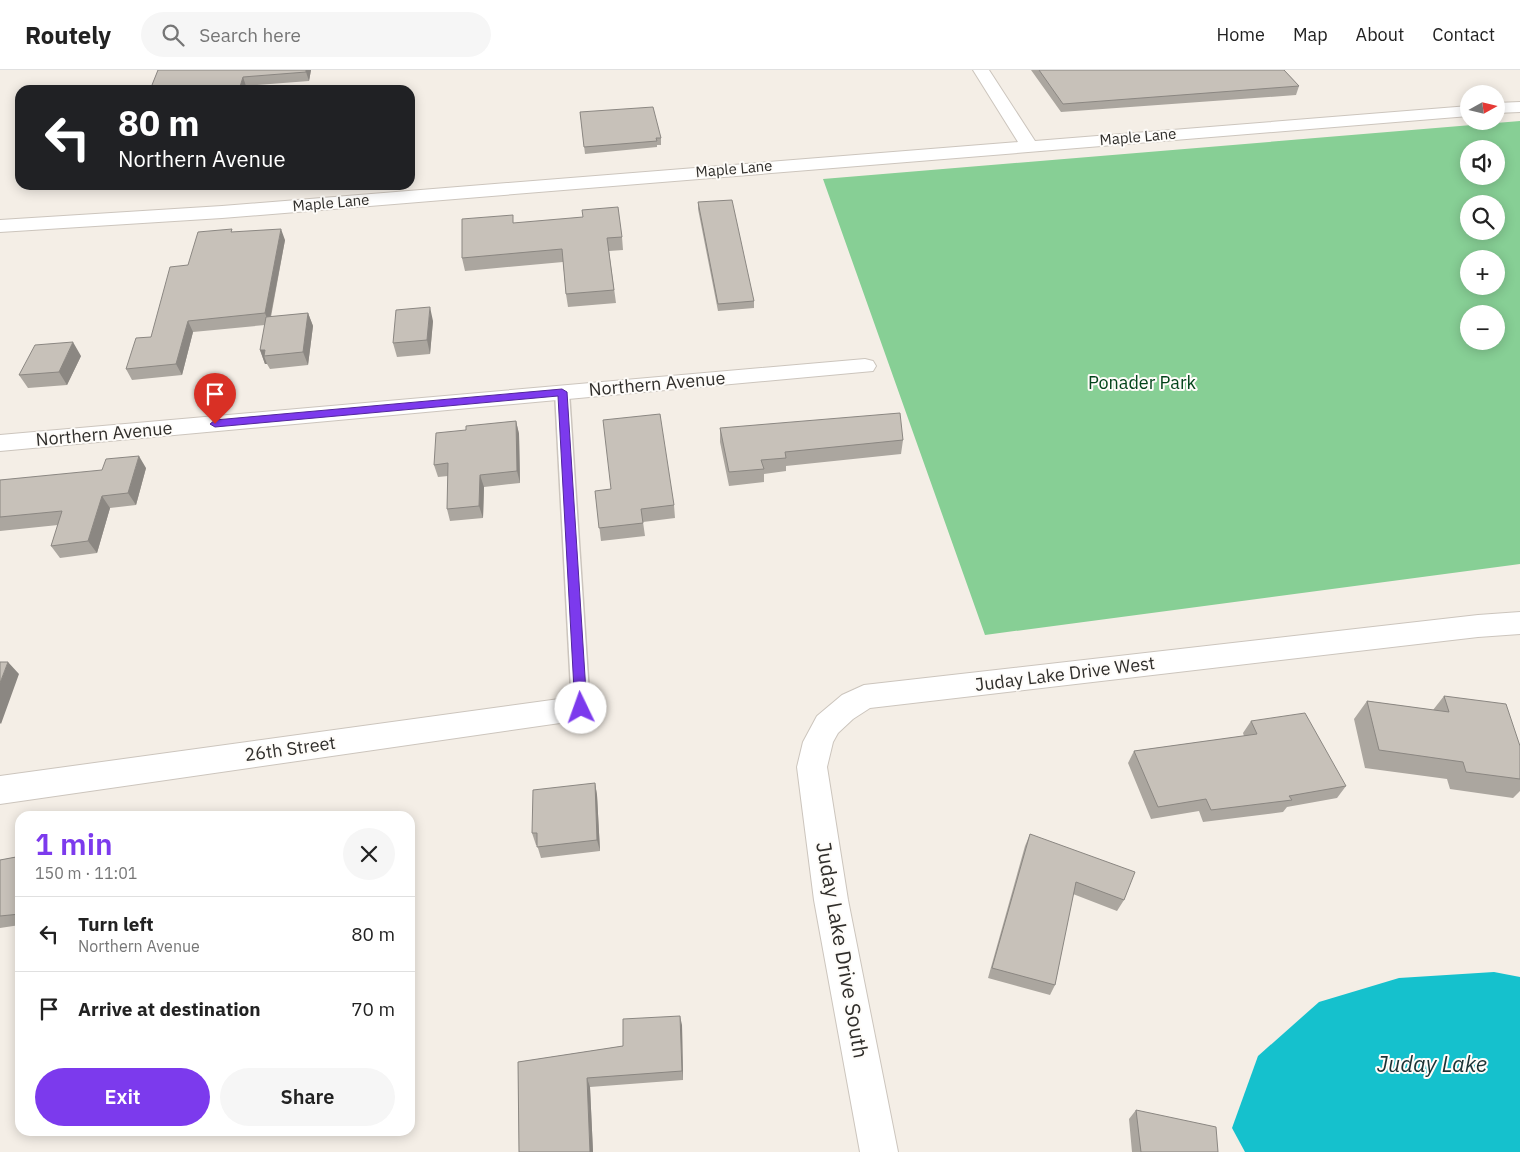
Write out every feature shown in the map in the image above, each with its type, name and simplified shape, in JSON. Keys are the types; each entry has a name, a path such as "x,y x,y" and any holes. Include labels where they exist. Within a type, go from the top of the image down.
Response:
{"street":[{"path":"981,70 1029,146"},
{"path":"1505,107 1520,106"},
{"name":"Maple Lane","path":"0,226 222,212 1460,112"},
{"name":"Northern Avenue","path":"0,443 865,366"},
{"name":"Juday Lake Drive West","path":"815,747 823,730 840,710 864,697 1520,622"},
{"name":"26th Street","path":"0,790 581,708"},
{"name":"Juday Lake Drive South","path":"815,747 812,767 831,900 879,1152"}],"lane":[{"path":"562,392 581,708"}],"green space":[{"name":"Ponader Park","path":"1520,121 1520,564 985,635 823,179 1460,126 1460,130 1505,130 1505,122"}],"water":[{"name":"Juday Lake","path":"1494,972 1520,977 1520,1152 1245,1152 1232,1128 1258,1056 1319,1002 1399,978"}],"building":[{"path":"158,70 306,70 306,72 243,77 241,85 152,85"},
{"path":"1039,70 1284,70 1299,86 1063,104"},
{"path":"653,107 661,138 656,138 657,141 584,147 580,112"},
{"path":"732,200 754,301 718,304 698,202"},
{"path":"618,207 622,237 607,238 614,290 566,294 562,249 462,258 462,219 513,215 513,223 583,217 582,210"},
{"path":"232,229 231,232 281,229 265,313 188,321 176,364 126,369 136,338 151,337 170,267 188,265 198,232"},
{"path":"430,307 427,340 393,343 396,310"},
{"path":"308,313 303,352 264,356 265,350 260,350 266,317"},
{"path":"73,342 59,372 19,375 35,345"},
{"path":"900,413 903,440 785,452 786,458 761,460 764,469 729,472 720,428"},
{"path":"660,414 674,505 641,509 643,523 599,528 595,491 611,489 603,420"},
{"path":"516,421 517,471 480,475 479,506 447,509 448,463 434,465 436,433 466,430 466,426"},
{"path":"139,456 128,493 102,496 88,541 51,546 62,511 0,517 0,480 102,470 106,459"},
{"path":"0,662 8,662 0,683"},
{"path":"1444,696 1506,704 1520,746 1520,779 1466,772 1463,762 1379,750 1367,701 1449,712"},
{"path":"1305,713 1346,786 1289,796 1292,800 1211,810 1206,799 1158,807 1134,751 1257,734 1251,721"},
{"path":"595,783 597,840 537,847 537,833 532,833 533,790"},
{"path":"1030,834 1135,872 1124,900 1076,882 1055,985 992,968"},
{"path":"15,857 15,914 0,916 0,860"},
{"path":"680,1016 682,1071 587,1078 590,1152 519,1152 518,1062 623,1046 623,1019"},
{"path":"1136,1110 1216,1127 1218,1152 1141,1152"}],"route":[{"path":"215,424 562,392 581,708"}]}
